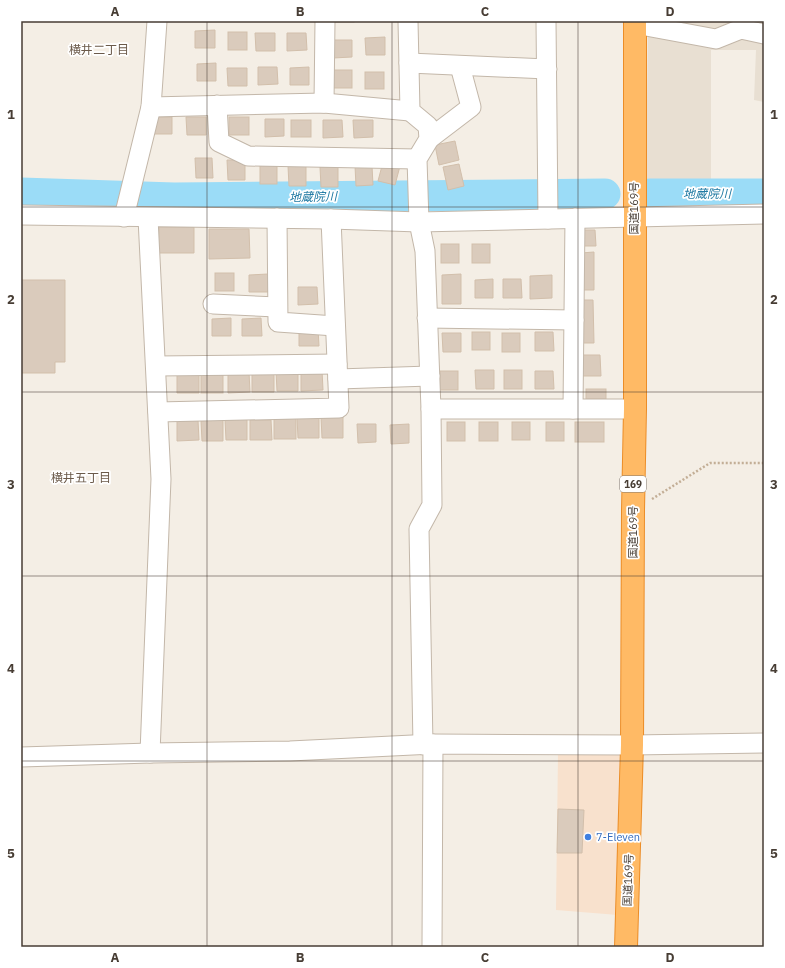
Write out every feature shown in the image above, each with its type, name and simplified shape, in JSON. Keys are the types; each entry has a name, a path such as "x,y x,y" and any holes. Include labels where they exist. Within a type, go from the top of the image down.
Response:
{"highway":[{"name":"国道169号","path":"626,947 632,745 635,409 635,22"}],"street":[{"path":"125,209 151,107 157,21"},
{"path":"324,103 325,21"},
{"path":"408,21 410,111"},
{"path":"546,21 548,202"},
{"path":"635,22 716,39 741,28 764,34"},
{"path":"409,63 547,70"},
{"path":"432,947 428,744 419,529 432,505 431,409 425,251 418,206 417,159 429,139 472,107 460,66"},
{"path":"151,107 324,103 410,111 428,126 429,139"},
{"path":"217,105 219,142 248,156 417,159"},
{"path":"21,215 125,209 148,218 331,219 418,206 548,202 576,218 764,214"},
{"path":"148,218 161,479 150,753"},
{"path":"277,218 278,322 335,326"},
{"path":"573,409 576,218"},
{"path":"158,412 339,408 331,219"},
{"path":"213,304 278,307"},
{"path":"427,318 574,320"},
{"path":"156,366 430,376"},
{"path":"431,409 635,409"},
{"path":"21,757 290,751 428,744 632,745 764,743"}],"path":[{"path":"633,510 710,463 764,463"}],"shaded area":[{"path":"648,21 764,21 764,102 754,100 756,50 711,50 711,183 646,184"},
{"path":"558,753 619,755 618,915 556,910"}],"building":[{"path":"354,21 354,22 335,22"},
{"path":"215,30 215,48 195,48 195,31"},
{"path":"228,32 247,32 247,50 228,50"},
{"path":"255,33 275,33 275,51 256,51"},
{"path":"287,33 306,33 307,50 287,51"},
{"path":"385,37 385,55 366,55 365,38"},
{"path":"333,40 352,40 352,57 333,58"},
{"path":"216,63 216,81 197,81 197,64"},
{"path":"258,67 277,67 278,84 258,85"},
{"path":"309,67 309,85 290,85 290,68"},
{"path":"227,68 247,68 247,86 228,86"},
{"path":"333,70 352,70 352,88 333,88"},
{"path":"365,72 384,72 384,89 365,89"},
{"path":"152,117 172,117 172,134 153,134"},
{"path":"186,117 206,117 206,135 187,135"},
{"path":"229,117 249,117 249,135 229,135"},
{"path":"265,119 284,119 284,136 265,137"},
{"path":"291,120 311,120 311,137 291,137"},
{"path":"323,120 342,120 343,137 323,138"},
{"path":"353,120 373,120 373,137 354,138"},
{"path":"455,141 459,160 439,165 435,145"},
{"path":"195,158 212,158 213,178 196,178"},
{"path":"227,160 245,160 245,180 228,180"},
{"path":"383,162 400,166 395,185 378,181"},
{"path":"260,164 277,164 277,184 260,184"},
{"path":"459,164 464,186 448,190 443,167"},
{"path":"288,166 306,166 306,186 289,186"},
{"path":"355,166 372,166 373,185 356,186"},
{"path":"320,167 338,167 338,187 321,187"},
{"path":"159,227 194,227 194,253 158,253"},
{"path":"209,229 249,229 250,258 209,259"},
{"path":"582,230 595,230 596,246 582,246"},
{"path":"441,244 459,244 459,263 441,263"},
{"path":"472,244 490,244 490,263 472,263"},
{"path":"594,252 594,290 581,290 581,253"},
{"path":"215,273 234,273 234,291 215,291"},
{"path":"268,274 268,292 249,292 249,275"},
{"path":"461,274 461,304 442,304 442,275"},
{"path":"552,275 552,298 530,299 530,276"},
{"path":"493,279 493,298 475,298 475,280"},
{"path":"503,279 521,279 522,298 503,298"},
{"path":"21,280 65,280 65,362 55,362 55,373 21,373"},
{"path":"298,287 317,287 318,304 298,305"},
{"path":"581,300 593,300 594,343 582,343"},
{"path":"231,318 231,336 212,336 212,319"},
{"path":"261,318 262,336 242,336 242,319"},
{"path":"318,328 319,346 299,346 299,329"},
{"path":"472,332 490,332 490,350 472,350"},
{"path":"535,332 553,332 554,351 535,351"},
{"path":"442,333 461,333 461,352 443,352"},
{"path":"502,333 520,333 520,352 502,352"},
{"path":"582,355 600,355 601,376 582,376"},
{"path":"298,370 298,391 277,391 276,371"},
{"path":"301,370 322,370 323,390 301,391"},
{"path":"475,370 494,370 494,389 476,389"},
{"path":"504,370 522,370 522,389 504,389"},
{"path":"274,371 274,392 252,392 252,372"},
{"path":"440,371 458,371 458,390 440,390"},
{"path":"535,371 553,371 554,389 535,389"},
{"path":"199,372 199,393 177,393 177,373"},
{"path":"201,372 223,372 223,393 201,393"},
{"path":"228,372 249,372 250,392 228,393"},
{"path":"586,389 606,389 606,399 586,399"},
{"path":"319,417 319,438 298,438 297,418"},
{"path":"321,417 343,417 343,438 322,438"},
{"path":"274,418 296,418 296,439 274,439"},
{"path":"247,419 247,440 226,440 225,420"},
{"path":"177,420 198,420 199,440 177,441"},
{"path":"223,420 223,441 202,441 201,421"},
{"path":"250,420 271,420 272,440 250,440"},
{"path":"447,422 465,422 465,441 447,441"},
{"path":"479,422 498,422 498,441 479,441"},
{"path":"512,422 530,422 530,440 512,440"},
{"path":"546,422 564,422 564,441 546,441"},
{"path":"575,422 604,422 604,442 575,442"},
{"path":"357,424 376,424 376,442 358,443"},
{"path":"409,424 409,443 391,444 390,425"},
{"path":"558,809 584,810 582,853 557,853"}],"waterway":[{"name":"地蔵院川","path":"21,193 174,198 605,194"},
{"name":"地蔵院川","path":"650,194 764,194"}],"place":[{"name":"7-Eleven","path":"588,837"}],"district":[{"name":"横井二丁目","path":"99,50"},
{"name":"横井五丁目","path":"81,478"}]}
